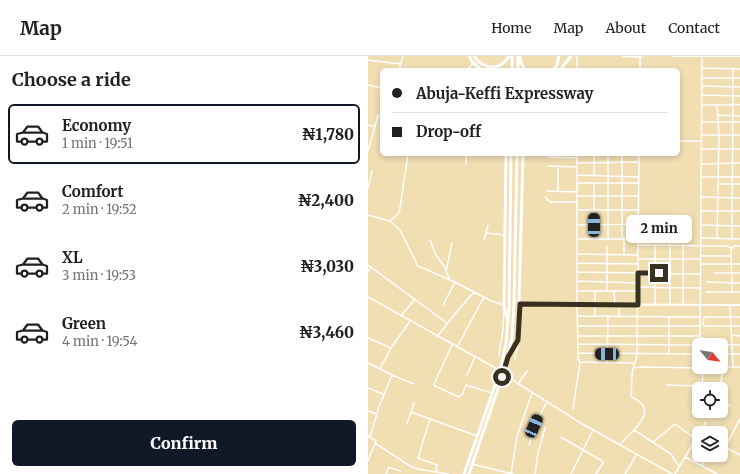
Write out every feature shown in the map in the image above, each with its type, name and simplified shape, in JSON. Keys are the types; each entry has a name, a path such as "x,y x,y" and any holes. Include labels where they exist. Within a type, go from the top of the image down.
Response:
{"main road":[{"path":"469,56 473,63 479,68"},
{"path":"474,56 484,65 494,67 501,65 509,56"},
{"path":"512,56 512,68"},
{"path":"518,68 519,56"},
{"path":"519,56 524,68"},
{"path":"555,68 557,65 559,56"},
{"path":"561,68 570,56"},
{"path":"506,156 504,306 508,324"},
{"path":"464,474 500,371 506,343 508,324 511,156"},
{"path":"469,474 503,374 512,338 514,322 517,156"},
{"path":"508,357 518,340 523,156"}],"street":[{"path":"400,68 403,56"},
{"path":"577,56 577,68"},
{"path":"623,56 641,56 640,68"},
{"path":"672,56 740,56"},
{"path":"702,56 700,337 703,338 704,344 740,345"},
{"path":"368,60 401,64"},
{"path":"469,68 473,63"},
{"path":"702,68 740,69"},
{"path":"732,239 733,69"},
{"path":"702,78 740,78"},
{"path":"368,85 380,88"},
{"path":"702,86 740,87"},
{"path":"702,95 740,96"},
{"path":"702,105 740,105"},
{"path":"717,105 717,238"},
{"path":"368,151 378,115"},
{"path":"718,115 740,116"},
{"path":"702,122 740,122"},
{"path":"368,124 375,126"},
{"path":"702,135 740,135"},
{"path":"680,141 702,141"},
{"path":"701,149 740,149"},
{"path":"390,221 398,213 400,208 408,156"},
{"path":"466,156 466,164"},
{"path":"594,156 594,176"},
{"path":"608,156 608,239"},
{"path":"622,156 622,237 624,239 624,255"},
{"path":"620,444 642,422 644,408 641,403 631,396 633,368 637,360 639,156"},
{"path":"549,157 577,158 577,336 578,359 580,362 573,409"},
{"path":"577,163 639,162"},
{"path":"701,164 740,163"},
{"path":"548,166 577,167"},
{"path":"558,166 558,192"},
{"path":"368,188 372,171"},
{"path":"577,175 639,177"},
{"path":"701,177 740,177"},
{"path":"577,183 639,183"},
{"path":"594,183 594,239"},
{"path":"718,184 740,184"},
{"path":"547,191 577,192"},
{"path":"577,196 639,196"},
{"path":"701,196 740,198"},
{"path":"545,197 550,202 577,202"},
{"path":"577,210 639,210"},
{"path":"701,211 740,211"},
{"path":"368,215 390,221 403,235 418,266 504,306 503,330 498,355"},
{"path":"577,225 638,224"},
{"path":"484,240 488,225"},
{"path":"701,226 740,226"},
{"path":"486,233 505,235"},
{"path":"701,238 740,239"},
{"path":"577,239 638,239"},
{"path":"430,240 436,255 444,265 450,280"},
{"path":"446,271 452,243"},
{"path":"638,245 740,246"},
{"path":"655,245 655,305"},
{"path":"670,245 670,305"},
{"path":"683,245 683,305"},
{"path":"607,247 607,291"},
{"path":"731,247 732,292"},
{"path":"577,254 638,255"},
{"path":"701,256 731,256"},
{"path":"638,259 701,259"},
{"path":"577,264 638,264"},
{"path":"701,264 740,264"},
{"path":"368,265 447,324"},
{"path":"368,272 371,267"},
{"path":"577,272 701,274"},
{"path":"714,273 740,274"},
{"path":"577,281 638,283"},
{"path":"443,305 455,282"},
{"path":"707,282 740,283"},
{"path":"638,287 701,288"},
{"path":"577,290 638,291"},
{"path":"596,291 596,316"},
{"path":"614,291 615,304"},
{"path":"437,336 474,292"},
{"path":"706,292 740,292"},
{"path":"368,297 500,371"},
{"path":"456,347 484,297"},
{"path":"401,316 415,299"},
{"path":"520,304 740,305"},
{"path":"619,304 619,317"},
{"path":"730,305 733,366"},
{"path":"577,316 700,317"},
{"path":"607,362 608,317"},
{"path":"669,317 669,353"},
{"path":"740,317 704,317 703,325 740,326"},
{"path":"380,369 391,348 410,321"},
{"path":"577,326 700,326"},
{"path":"577,336 669,335 700,337"},
{"path":"731,335 740,336"},
{"path":"368,338 391,348"},
{"path":"515,359 518,340"},
{"path":"578,344 692,345"},
{"path":"452,345 440,368 434,384 435,386 459,397 462,395 466,385 492,393"},
{"path":"578,353 692,354"},
{"path":"728,354 740,354"},
{"path":"467,375 475,357"},
{"path":"580,362 635,363"},
{"path":"368,363 414,384"},
{"path":"728,366 740,367"},
{"path":"633,368 692,367"},
{"path":"518,384 527,371"},
{"path":"503,374 593,430 672,474"},
{"path":"392,375 383,394 369,436 376,440 375,443 410,466 418,469 448,474"},
{"path":"667,385 692,386"},
{"path":"368,388 383,394"},
{"path":"472,464 511,474 517,436 532,393"},
{"path":"529,445 539,414 547,402"},
{"path":"407,424 414,403"},
{"path":"368,411 377,414"},
{"path":"411,412 477,436"},
{"path":"430,419 418,458 437,464 436,472"},
{"path":"728,441 740,419"},
{"path":"703,426 706,422"},
{"path":"652,442 675,424 692,436"},
{"path":"535,474 538,452 545,428"},
{"path":"571,474 593,430"},
{"path":"634,430 671,454 679,467"},
{"path":"560,437 603,462 596,474"},
{"path":"368,461 375,443"},
{"path":"675,474 692,443"},
{"path":"728,449 740,455"},
{"path":"625,474 637,454"},
{"path":"685,456 717,474"},
{"path":"386,474 389,467 400,471"}],"route":[{"path":"502,377 508,357 518,340 520,304 638,305 638,273 659,273"}]}
